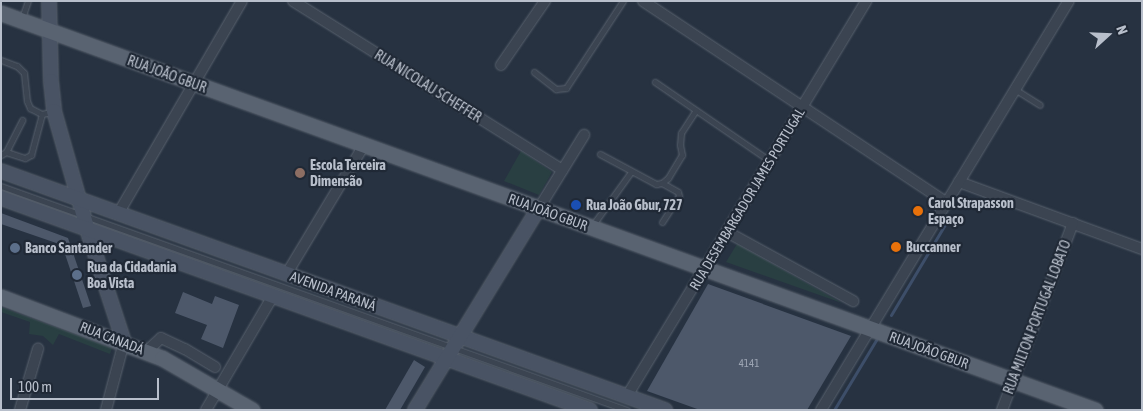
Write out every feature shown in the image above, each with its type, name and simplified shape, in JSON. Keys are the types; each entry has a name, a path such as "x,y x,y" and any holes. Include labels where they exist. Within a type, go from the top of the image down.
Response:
{"main road":[{"name":"RUA JOÃO GBUR","path":"1,13 1094,410"},
{"name":"RUA CANADÁ","path":"1,296 147,352 187,371 252,410"}],"street":[{"path":"49,1 50,81 48,112 80,200 124,342 106,410"},
{"path":"118,214 242,1"},
{"name":"RUA NICOLAU SCHEFFER","path":"294,1 562,170"},
{"path":"501,65 545,1"},
{"path":"643,1 656,5 802,107 947,203"},
{"name":"RUA DESEMBARGADOR JAMES PORTUGAL","path":"627,403 704,268 866,1"},
{"path":"821,410 1069,1"},
{"path":"415,410 584,135"},
{"path":"286,275 364,145"},
{"name":"AVENIDA PARANÁ","path":"1,171 286,275 590,410"},
{"path":"959,182 1142,249"},
{"name":"AVENIDA PARANÁ","path":"1,198 86,223 273,296 453,348 627,403 665,410"},
{"name":"RUA MILTON PORTUGAL LOBATO","path":"1002,410 1072,223"},
{"path":"727,232 853,301"},
{"path":"206,410 273,296"},
{"path":"147,352 161,338 185,349 215,367"},
{"path":"20,410 38,349"},
{"path":"185,349 187,371"}],"lane":[{"path":"21,21 28,1"},
{"path":"534,72 556,89 566,88 624,1"},
{"path":"1,60 17,66 24,73 27,101 30,108 48,112 31,155 25,158 4,154 22,120"},
{"path":"655,82 770,161"},
{"path":"1016,90 1040,105"},
{"path":"600,154 656,184 662,183 668,178 682,155 680,145 681,133 696,110"},
{"path":"591,227 631,172"},
{"path":"662,183 678,192 679,196 662,222"},
{"path":"1,186 86,223 453,348"}],"green space":[{"path":"521,151 552,172 539,195 504,181"},
{"path":"737,244 842,303 726,262"},
{"path":"1,307 112,348 110,354 59,334 53,345 43,336 29,334 30,322 1,312"}],"building":[{"name":"Rua da Cidadania Boa Vista","path":"1,213 68,238 91,306 83,308 62,245 1,224"},
{"path":"708,284 851,336 807,410 700,410 647,391"},
{"path":"183,292 212,304 215,296 239,305 223,348 201,339 207,325 175,313"},
{"path":"414,360 425,367 400,410 385,410"}],"waterway":[{"path":"891,315 950,216"},
{"path":"834,410 876,340"}],"place":[{"name":"Escola Terceira Dimensão","path":"300,173"},
{"name":"Rua João Gbur, 727","path":"576,205"},
{"name":"Carol Strapasson Espaço","path":"918,211"},
{"name":"Buccanner","path":"896,247"},
{"name":"Banco Santander","path":"15,248"},
{"name":"Rua da Cidadania Boa Vista","path":"77,275"}]}
